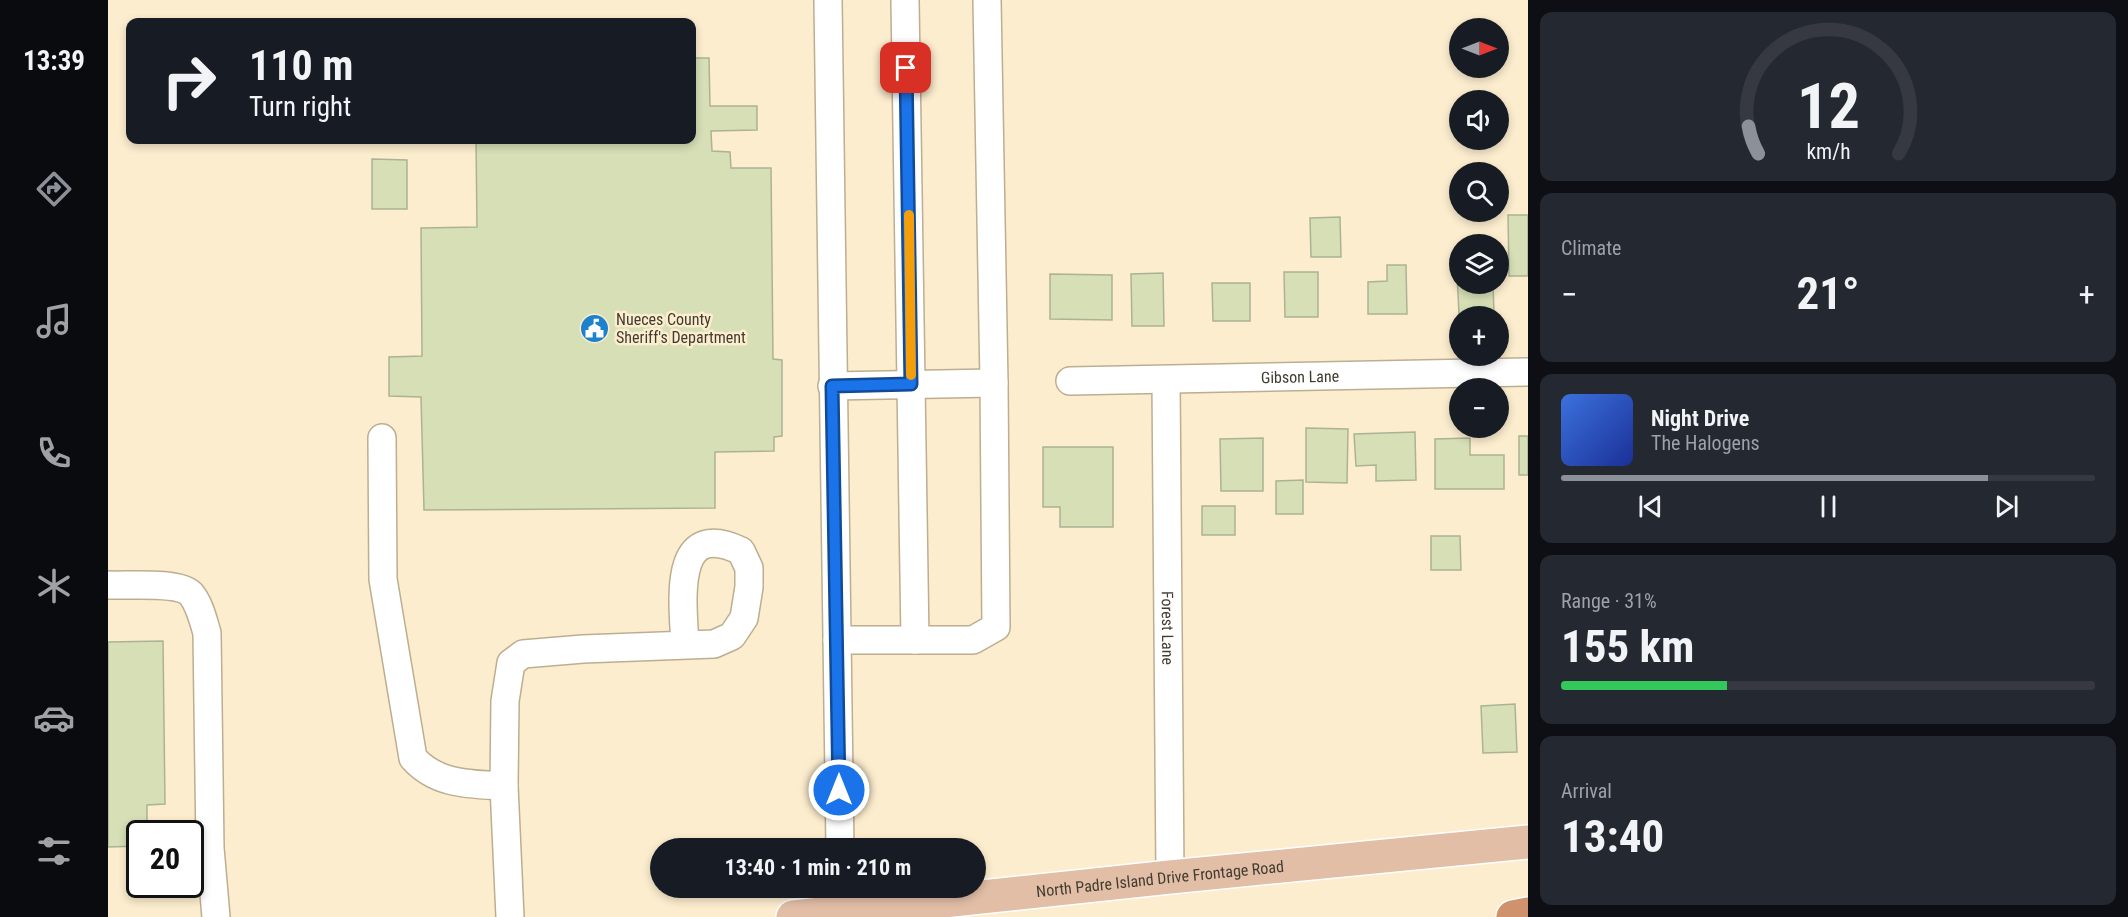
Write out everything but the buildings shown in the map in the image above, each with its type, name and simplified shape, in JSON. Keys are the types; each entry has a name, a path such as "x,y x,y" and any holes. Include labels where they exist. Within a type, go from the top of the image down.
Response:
{"highway":[{"path":"1513,917 1528,914"}],"main road":[{"name":"North Padre Island Drive Frontage Road","path":"794,917 840,900 1170,877 1528,842"}],"street":[{"path":"828,0 840,838"},
{"path":"905,0 915,640"},
{"path":"837,640 973,640 996,627 987,0"},
{"name":"Gibson Lane","path":"1070,381 1528,372"},
{"name":"Forest Lane","path":"1166,380 1170,877"},
{"path":"832,386 994,383"},
{"path":"382,438 383,579 413,758 422,768 454,782 504,786"},
{"path":"108,585 173,586 189,592 200,608 207,633 210,848 216,917"},
{"path":"510,917 504,786 506,701 511,663 523,654 685,645"}],"slow traffic":[{"path":"909,215 911,375"}],"place":[{"name":"Nueces County Sheriff's Department","path":"595,328"}],"route":[{"path":"839,790 832,386 911,384 906,68"}]}
